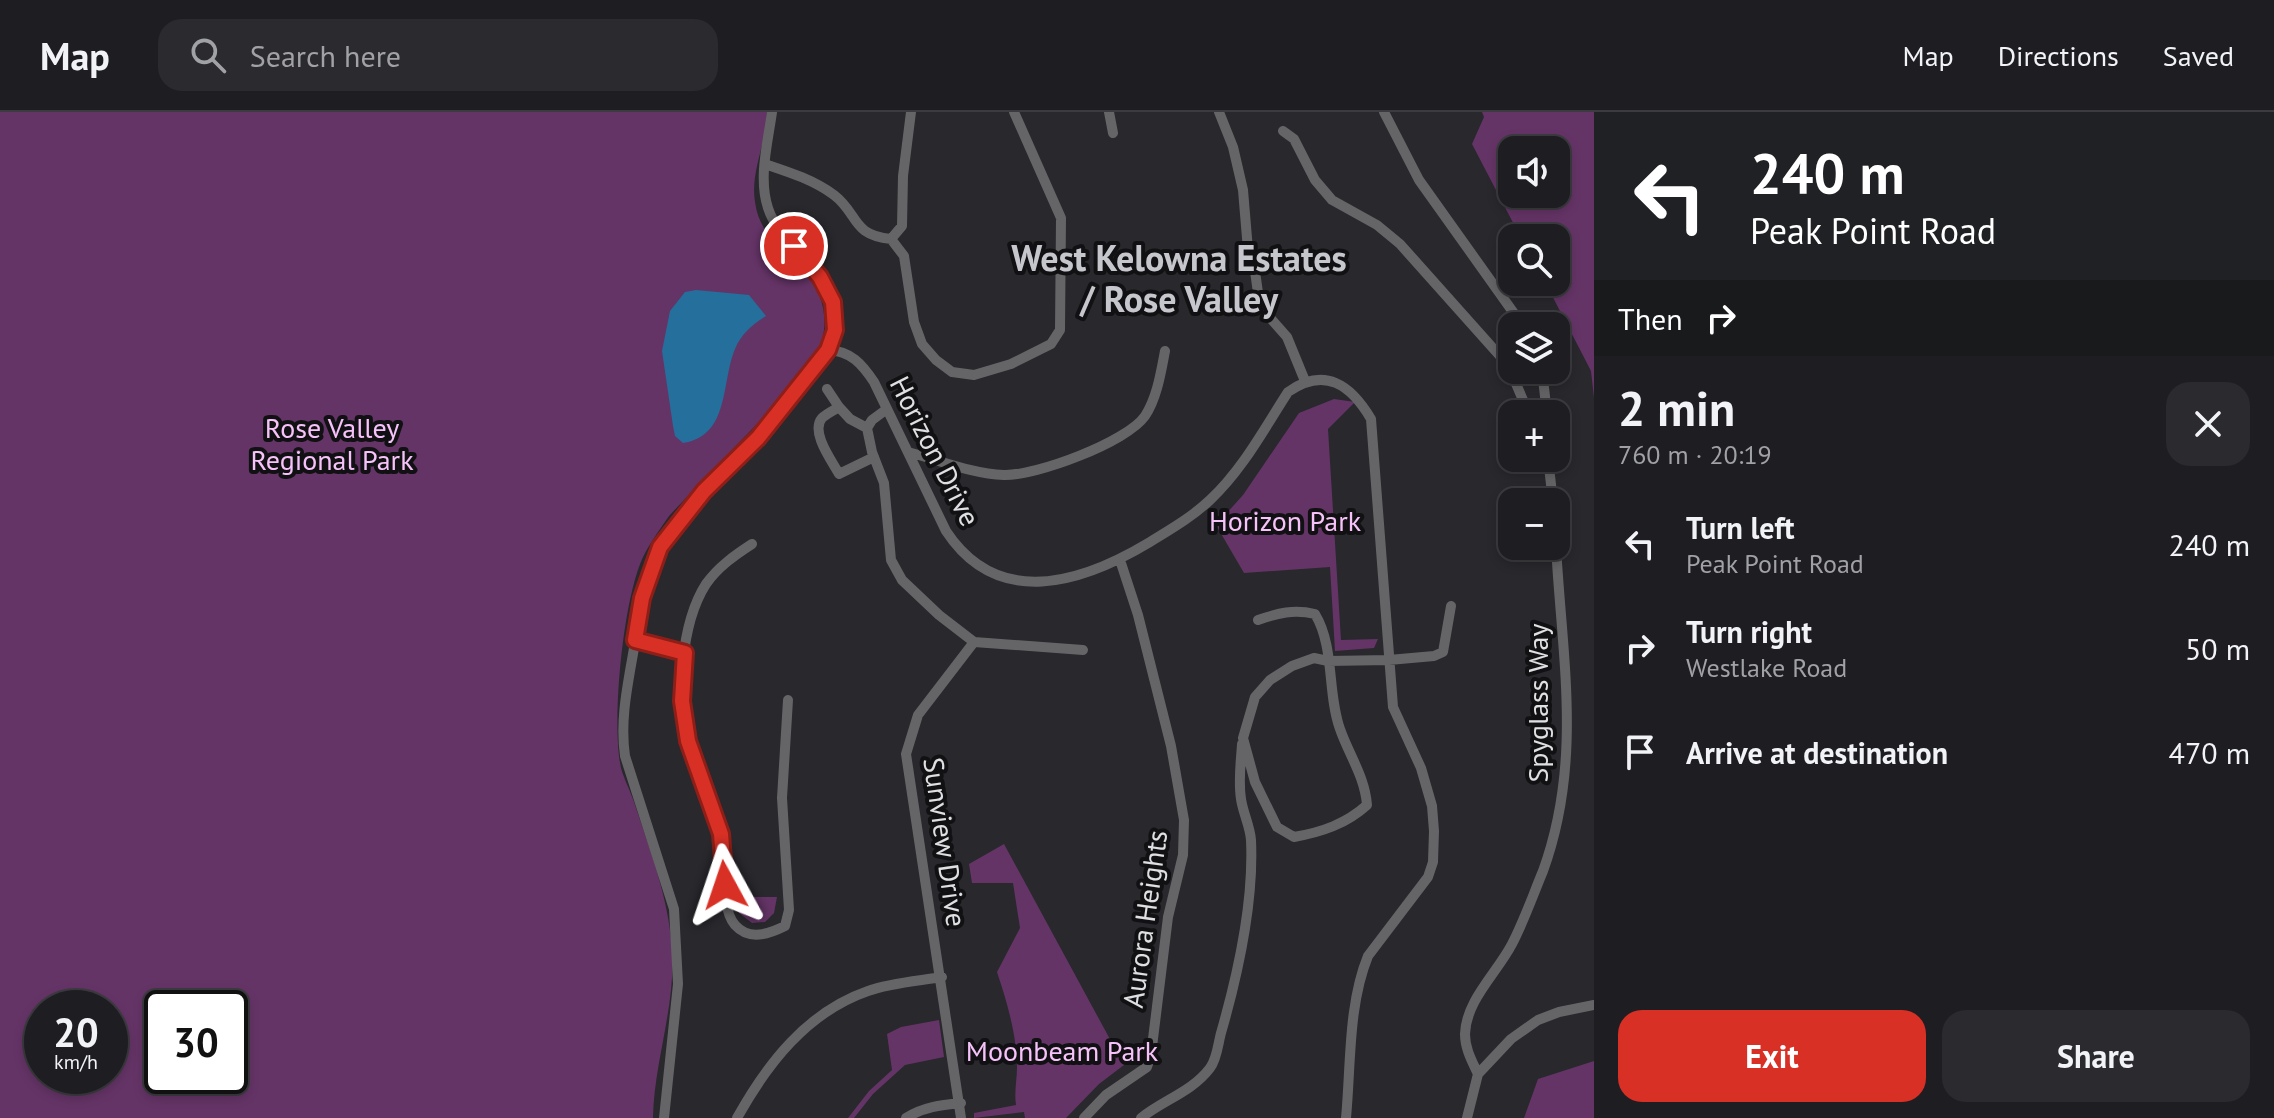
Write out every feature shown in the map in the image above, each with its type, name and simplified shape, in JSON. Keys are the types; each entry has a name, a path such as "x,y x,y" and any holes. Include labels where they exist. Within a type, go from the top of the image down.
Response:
{"street":[{"path":"664,1118 678,984 674,909 625,756 623,737 642,598 660,547 704,491 758,438 828,350 835,330 833,302 820,277 771,217 766,204 765,164 772,112"},
{"path":"891,239 902,226 903,176 911,112"},
{"path":"765,164 804,178 836,196 857,225 873,237 891,239 904,256 914,322 922,344 952,372 974,375 1011,364 1051,344 1060,330 1061,218 1014,112"},
{"path":"1109,112 1113,133"},
{"path":"1219,112 1233,147 1243,190 1248,250 1264,311 1287,337 1305,381 1332,381 1349,388 1371,419 1393,707 1421,768 1432,806 1433,862 1428,877 1368,956 1362,971 1357,992 1346,1118"},
{"path":"1384,112 1419,180 1513,312"},
{"path":"1283,131 1294,139 1315,180 1332,200 1377,225 1400,244 1508,365 1523,400"},
{"name":"Horizon Drive","path":"828,350 840,350 861,362 958,549 997,576 1023,582 1058,581 1120,560 1186,520 1230,480 1288,392 1305,381"},
{"path":"908,452 984,473 1006,475 1060,464 1126,432 1144,419 1152,403 1165,351"},
{"path":"827,389 850,419 867,428"},
{"path":"839,407 821,419 818,428 839,474 874,457"},
{"path":"887,409 867,428 884,483 889,550 902,580 974,642 1083,650"},
{"path":"752,544 729,559 707,584 690,618 682,701 688,741 721,834 727,910 734,925 749,935 770,934 785,926 789,910 782,798 788,700"},
{"name":"Aurora Heights","path":"1084,1118 1106,1095 1147,1067 1168,917 1183,855 1181,791 1138,615 1120,560"},
{"name":"Spyglass Way","path":"1478,1074 1466,1047 1465,1032 1470,1010 1513,942 1542,871 1560,815 1566,766 1567,665 1557,560"},
{"path":"1141,1118 1189,1089 1213,1065 1236,982 1247,916 1251,838 1241,800 1239,774 1243,738 1255,697 1270,680 1292,666 1314,658 1328,661 1389,660 1434,656 1443,652 1451,606"},
{"path":"1243,738 1255,782 1277,827 1294,837 1328,829 1351,819 1367,805 1366,789 1340,729 1322,626 1315,614 1301,610 1277,613 1258,620"},
{"path":"635,640 685,653"},
{"name":"Sunview Drive","path":"961,1118 906,754 918,715 974,642"},
{"path":"737,1118 777,1056 821,1013 869,990 942,977"},
{"path":"1467,1118 1478,1074 1511,1039 1538,1020 1594,1005"},
{"path":"906,1118 918,1110 961,1103"}],"green space":[{"name":"Rose Valley Regional Park","path":"0,112 767,112 755,179 755,202 765,229 810,278 817,290 824,316 823,337 809,365 792,386 669,516 652,541 636,576 621,661 617,722 621,768 658,875 672,949 671,991 653,1118 0,1118"},
{"path":"1482,112 1594,112 1594,398 1591,371 1570,330 1570,312 1561,312 1552,296 1570,296 1570,224 1514,224 1505,208 1570,208 1570,136 1498,136 1498,194 1472,144 1484,117"},
{"name":"Horizon Park","path":"1334,399 1355,402 1328,429 1341,640 1378,639 1374,648 1335,651 1330,567 1244,573 1216,525 1243,495 1299,413"},
{"name":"Moonbeam Park","path":"1004,844 1124,1065 1099,1084 1066,1118 1025,1118 1024,1112 974,1118 974,1113 1016,1105 1015,1043 997,972 1020,928 1013,883 972,883 969,864"},
{"path":"737,897 777,897 774,913 765,922 752,923 739,913"},
{"name":"Moonbeam Park","path":"939,1020 944,1057 905,1065 873,1094 854,1118 848,1118 869,1091 892,1070 887,1034 901,1027"},
{"path":"1594,1061 1594,1118 1524,1118 1538,1079"}],"water":[{"path":"696,290 749,295 766,316 748,330 738,344 721,406 709,430 683,443 675,436 662,351 670,311 685,292"}],"district":[{"name":"West Kelowna Estates / Rose Valley","path":"1179,278"}],"route":[{"path":"725,885 721,834 688,741 682,701 685,653 635,640 642,598 660,547 704,491 758,438 828,350 835,330 833,302 820,277 794,246"}]}
